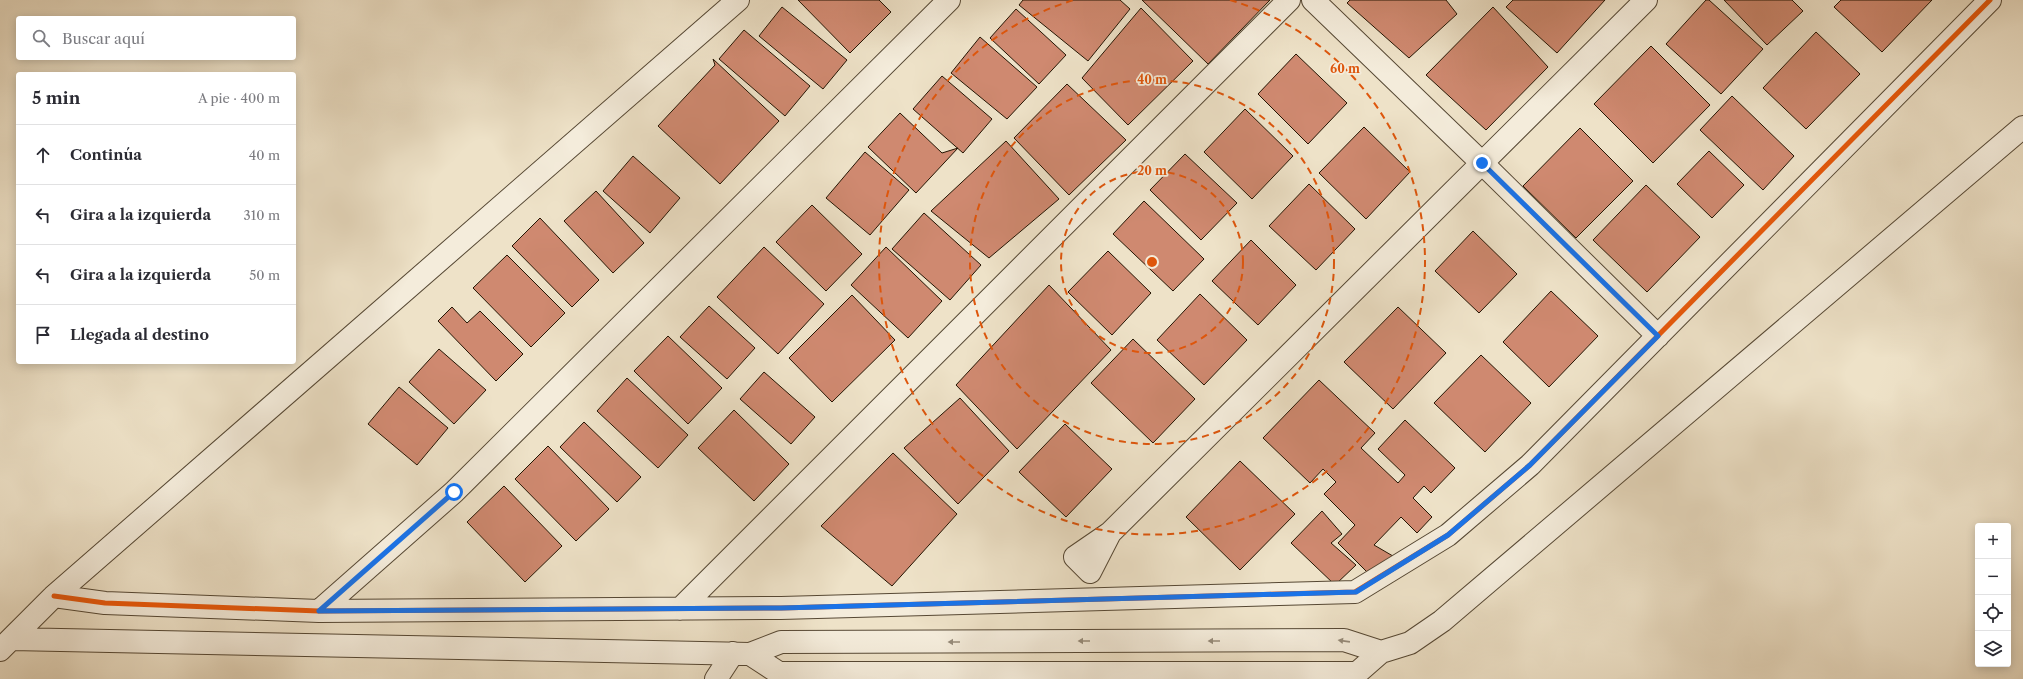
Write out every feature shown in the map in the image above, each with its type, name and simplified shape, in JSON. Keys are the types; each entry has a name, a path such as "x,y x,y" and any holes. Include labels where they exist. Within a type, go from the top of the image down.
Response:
{"street":[{"path":"6,645 54,596 738,0"},
{"path":"319,611 454,492 949,0"},
{"path":"680,609 1289,0"},
{"path":"1313,0 1658,336"},
{"path":"1110,533 1646,0"},
{"path":"54,596 105,603 319,611 781,608 1356,592 1448,535 1530,465 1990,0"},
{"path":"742,654 778,674 1357,673 1381,652 1410,643 1442,621 2023,127"},
{"path":"6,645 742,654 781,642 1344,640 1381,652"},
{"path":"716,679 742,654"}],"building":[{"path":"798,0 879,0 891,12 850,53"},
{"path":"1023,0 1120,0 1130,9 1088,61 1019,5"},
{"path":"1142,0 1270,0 1208,64"},
{"path":"1350,0 1446,0 1457,14 1409,58 1347,3"},
{"path":"1513,0 1605,0 1557,53 1506,7"},
{"path":"1706,0 1709,0 1763,49 1721,94 1666,44"},
{"path":"1724,0 1792,0 1803,11 1767,45"},
{"path":"1841,0 1932,0 1882,52 1834,7"},
{"path":"782,7 847,60 823,89 759,36"},
{"path":"1493,7 1548,67 1486,130 1426,75"},
{"path":"1141,8 1193,61 1128,125 1082,78"},
{"path":"1016,9 1066,55 1039,84 990,38"},
{"path":"744,30 810,86 785,116 719,59"},
{"path":"1816,32 1860,74 1806,129 1763,88"},
{"path":"980,37 1037,87 1007,119 951,73"},
{"path":"1651,46 1710,105 1653,163 1594,104"},
{"path":"1296,54 1347,103 1308,144 1258,94"},
{"path":"713,59 779,121 720,184 658,126 715,65"},
{"path":"942,76 992,119 963,153 913,109"},
{"path":"1067,84 1126,140 1069,195 1014,138"},
{"path":"1732,96 1794,156 1763,190 1700,130"},
{"path":"1245,109 1293,156 1252,199 1204,152"},
{"path":"900,113 942,153 958,148 916,193 868,147"},
{"path":"1364,127 1410,172 1366,219 1319,173"},
{"path":"1580,128 1633,181 1576,238 1523,186"},
{"path":"1006,141 1059,199 989,258 931,211"},
{"path":"1709,151 1744,185 1712,218 1677,184"},
{"path":"865,152 909,190 870,235 826,198"},
{"path":"1185,154 1237,203 1201,240 1150,190"},
{"path":"633,156 680,198 650,233 603,191"},
{"path":"1309,184 1355,229 1316,270 1269,226"},
{"path":"1646,185 1700,237 1647,292 1593,240"},
{"path":"596,191 644,243 613,273 564,221"},
{"path":"1144,201 1204,259 1173,291 1113,234"},
{"path":"812,205 862,254 826,291 776,242"},
{"path":"924,213 981,265 950,300 892,249"},
{"path":"540,218 599,280 572,307 512,246"},
{"path":"1473,231 1517,274 1479,313 1435,271"},
{"path":"1251,240 1296,285 1258,325 1212,281"},
{"path":"764,247 824,304 778,354 717,297"},
{"path":"886,247 942,301 908,338 851,285"},
{"path":"1108,251 1151,293 1112,335 1068,292"},
{"path":"507,255 565,313 531,347 473,288"},
{"path":"1049,285 1111,350 1017,449 956,385"},
{"path":"1551,291 1598,336 1549,387 1503,342"},
{"path":"1200,294 1247,340 1204,385 1157,340"},
{"path":"852,295 895,340 832,402 789,358"},
{"path":"709,306 755,348 727,379 680,337"},
{"path":"452,307 467,323 480,311 523,354 496,381 438,321"},
{"path":"1398,307 1446,353 1393,409 1344,362"},
{"path":"668,336 722,388 688,424 634,371"},
{"path":"1133,339 1195,399 1153,443 1091,383"},
{"path":"439,349 486,390 454,424 409,382"},
{"path":"1481,355 1531,403 1485,452 1434,403"},
{"path":"764,372 815,417 791,444 740,399"},
{"path":"627,378 688,435 658,468 597,411"},
{"path":"1319,380 1375,433 1361,448 1398,483 1405,475 1378,449 1405,420 1455,468 1431,493 1424,486 1413,498 1432,517 1417,533 1401,517 1374,545 1398,559 1369,574 1338,543 1355,525 1324,494 1336,482 1323,469 1310,483 1263,438"},
{"path":"399,387 448,428 417,465 368,424"},
{"path":"960,398 1009,451 958,504 904,448"},
{"path":"734,410 789,464 754,501 698,448"},
{"path":"584,422 641,477 617,502 560,447"},
{"path":"1065,424 1112,469 1066,517 1019,472"},
{"path":"548,446 609,509 576,541 515,479"},
{"path":"893,453 957,514 892,586 821,526"},
{"path":"1240,461 1295,514 1240,570 1186,517"},
{"path":"504,486 562,546 525,582 467,522"},
{"path":"1322,511 1342,534 1331,543 1356,565 1335,585 1291,543"}],"cycle path":[{"path":"54,596 105,603 319,611 781,608 1355,592 1448,535 1530,465 1990,0"}],"route":[{"path":"454,492 319,611 781,608 1356,592 1448,535 1530,465 1658,336 1482,163"}]}
